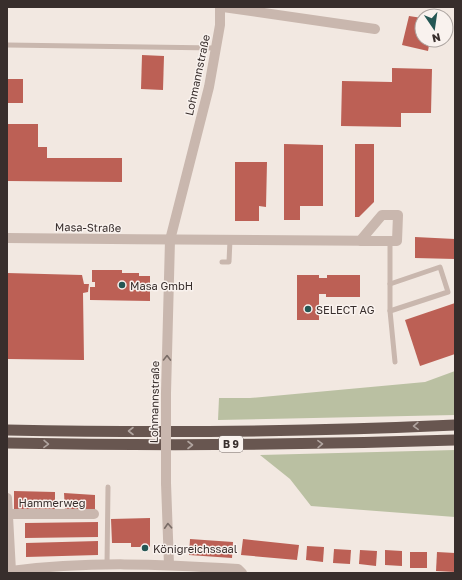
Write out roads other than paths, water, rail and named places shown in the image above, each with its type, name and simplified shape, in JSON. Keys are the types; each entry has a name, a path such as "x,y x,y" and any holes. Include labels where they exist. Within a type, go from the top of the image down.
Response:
{"highway":[{"name":"B 9","path":"7,430 89,432 282,431 455,425"},
{"name":"B 9","path":"7,443 88,445 298,444 455,440"}],"street":[{"name":"Lohmannstraße","path":"170,565 166,483 166,393 170,240 209,87 220,25 220,7"},
{"path":"223,7 374,28"},
{"path":"170,240 230,240 360,241 397,241 398,215 382,215 360,241"},
{"name":"Masa-Straße","path":"7,238 170,240"},
{"name":"Hammerweg","path":"7,498 9,514 10,572"},
{"name":"Hammerweg","path":"9,514 94,514"},
{"path":"10,572 55,565 170,565 238,569 242,573"}],"lane":[{"path":"7,45 216,48"},
{"path":"222,262 229,262 230,240"},
{"path":"390,241 390,311 395,362"},
{"path":"390,284 440,267 448,292 390,311"},
{"path":"107,565 108,487"}],"place":[{"name":"Masa GmbH","path":"122,285"},
{"name":"SELECT AG","path":"308,309"},
{"name":"Königreichssaal","path":"145,548"}]}
